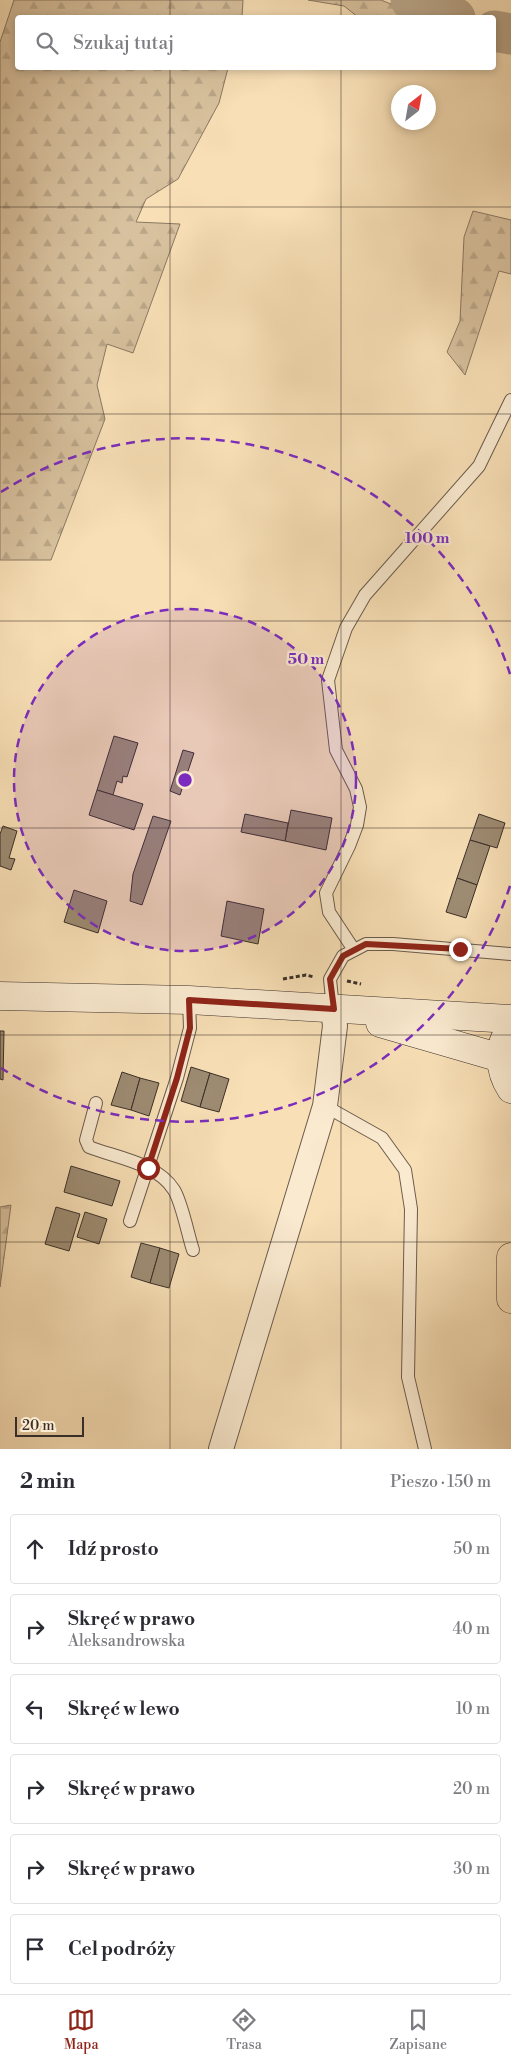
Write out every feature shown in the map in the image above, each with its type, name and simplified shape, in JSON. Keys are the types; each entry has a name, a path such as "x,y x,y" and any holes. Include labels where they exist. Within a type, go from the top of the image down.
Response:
{"highway":[{"path":"511,1258 509,1272 511,1299"}],"main road":[{"path":"0,996 189,1000 511,1019"},
{"path":"334,1009 501,1058"},
{"path":"511,1028 503,1044 501,1058 502,1070 511,1089"}],"street":[{"path":"221,1449 325,1106 335,1026 334,1009"}],"lane":[{"path":"354,950 329,912 326,893 349,846 357,825 360,807 356,789 336,750 328,680 346,628 365,595 479,466 511,400"},
{"path":"334,1009 330,979 343,956 366,944 392,944 511,954"},
{"path":"130,1221 177,1078 190,1028 189,1000"},
{"path":"96,1103 86,1140 89,1147 155,1170 175,1191 192,1250"},
{"path":"325,1106 382,1138 405,1170 411,1209 408,1378 425,1449"}],"green space":[{"path":"14,0 243,0 242,15 15,15 15,70 227,70 219,103 178,179 146,199 136,222 180,224 133,353 107,344 97,385 105,419 51,560 0,560 0,42"},
{"path":"308,0 381,0 418,15 355,15 344,6"},
{"path":"473,211 511,220 511,274 499,271 465,375 447,352 460,321 464,237"},
{"path":"11,1205 0,1287 0,1207"}],"building":[{"path":"114,736 138,743 127,777 123,776 122,783 117,781 113,795 97,790"},
{"path":"183,750 194,753 180,795 170,791"},
{"path":"97,790 143,804 134,830 89,815"},
{"path":"291,810 332,818 326,850 285,841"},
{"path":"245,814 288,823 285,841 241,832"},
{"path":"479,814 505,823 497,848 470,840"},
{"path":"153,816 171,821 142,905 130,901 133,874"},
{"path":"3,826 17,831 9,858 15,859 11,870 0,866 0,834"},
{"path":"470,840 490,846 477,885 457,878"},
{"path":"457,878 477,885 466,918 446,912"},
{"path":"74,890 107,901 98,933 64,922"},
{"path":"227,901 264,909 258,944 221,936"},
{"path":"0,1031 4,1031 3,1080 0,1079"},
{"path":"191,1067 210,1073 200,1107 181,1101"},
{"path":"122,1072 140,1078 131,1110 111,1105"},
{"path":"210,1073 229,1079 219,1112 200,1107"},
{"path":"140,1078 159,1083 149,1116 131,1110"},
{"path":"71,1166 120,1181 112,1206 64,1192"},
{"path":"56,1207 80,1214 69,1251 45,1244"},
{"path":"85,1212 107,1219 99,1244 77,1237"},
{"path":"141,1243 160,1248 150,1283 131,1277"},
{"path":"160,1248 179,1254 169,1288 150,1283"}],"waterway":[{"path":"411,0 448,15"},
{"path":"496,31 511,34"}],"route":[{"path":"148,1168 177,1078 190,1028 189,1000 334,1009 330,979 343,956 366,944 460,949"}]}
